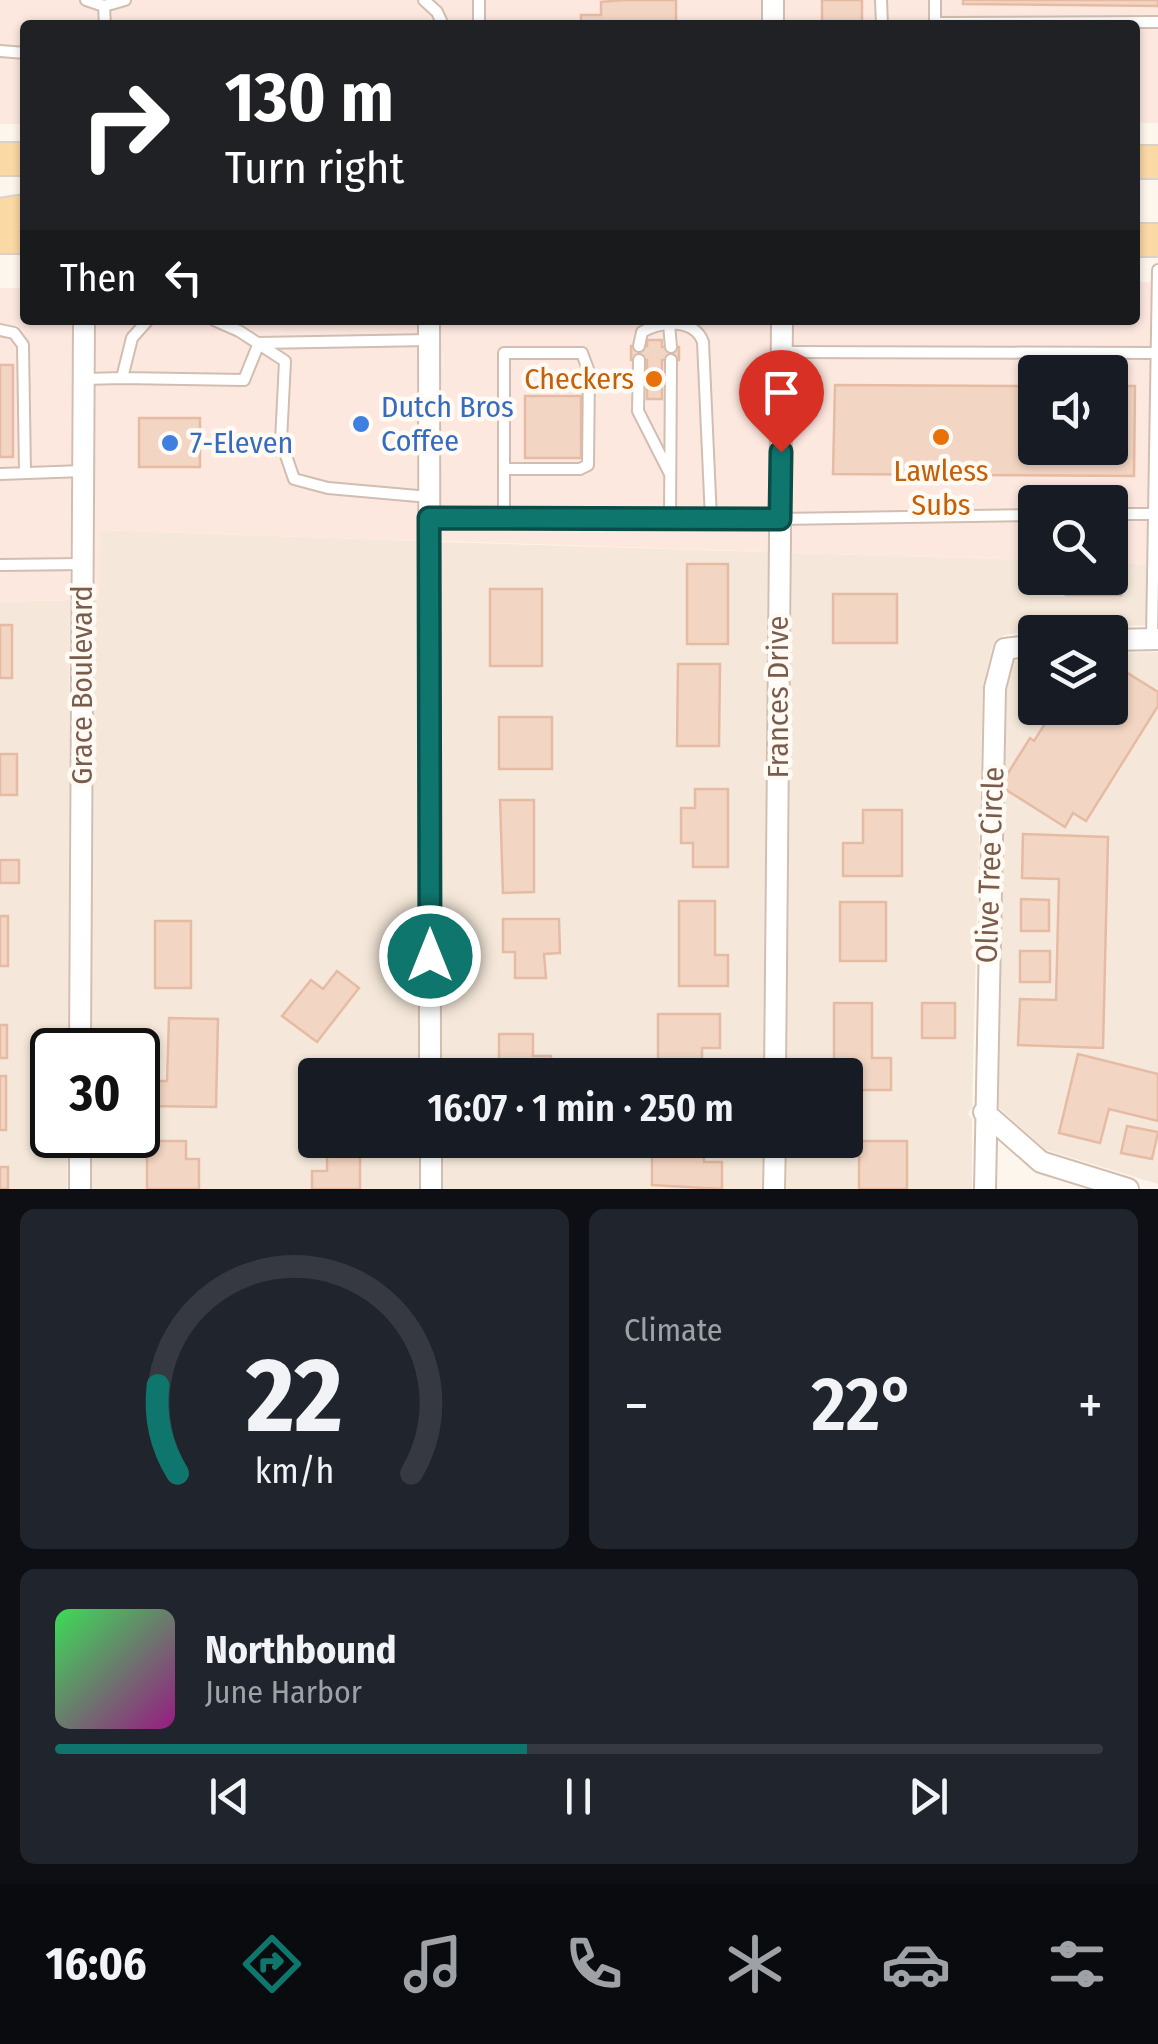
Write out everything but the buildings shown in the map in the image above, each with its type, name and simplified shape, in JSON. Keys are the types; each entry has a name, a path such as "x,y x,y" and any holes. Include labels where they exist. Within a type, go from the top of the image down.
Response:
{"street":[{"name":"Grace Boulevard","path":"80,1028 84,325"},
{"name":"Frances Drive","path":"775,1058 782,325"},
{"path":"429,330 430,1058"},
{"path":"1128,640 1155,639"},
{"name":"Olive Tree Circle","path":"985,1189 995,688 1005,648 1018,647"},
{"path":"984,1112 1041,1162 1128,1189"},
{"path":"80,1158 80,1189"},
{"path":"431,1158 431,1189"},
{"path":"774,1189 775,1158"}],"lane":[{"path":"86,0 104,6 125,0"},
{"path":"424,0 441,20"},
{"path":"104,6 104,20"},
{"path":"1155,639 1158,270"},
{"path":"122,378 132,338 144,325"},
{"path":"224,325 285,362 280,441 294,478 328,488 504,518 1018,515"},
{"path":"639,346 642,332 666,325"},
{"path":"669,325 671,347"},
{"path":"677,325 692,327 699,332 702,342 711,518"},
{"path":"0,330 14,334 24,345 25,473"},
{"path":"258,343 429,330"},
{"path":"83,379 244,380 258,343"},
{"path":"782,352 1157,352"},
{"path":"504,469 588,466 589,372 582,353 504,353 504,469 504,518"},
{"path":"638,360 638,412 670,473"},
{"path":"670,518 671,360"},
{"path":"0,474 83,471"},
{"path":"1128,514 1156,514"},
{"path":"0,566 82,564"}],"shaded area":[{"path":"0,0 761,0 761,20 20,20 20,124 0,124"},
{"path":"785,0 1158,0 1158,123 1140,123 1140,20 785,20"},
{"path":"1140,282 1158,282 1158,565 1128,564 1128,485 1018,485 1018,560 792,553 794,325 1140,325"},
{"path":"0,288 20,288 20,325 72,325 70,600 0,602"},
{"path":"96,325 417,325 417,541 100,530 99,600 94,600"},
{"path":"441,325 770,325 768,552 441,541"},
{"path":"99,530 417,541 418,1058 298,1058 298,1158 419,1158 419,1189 91,1189 92,1158 160,1158 160,1028 92,1028 94,600 99,599"},
{"path":"441,542 768,552 763,1058 442,1058"},
{"path":"792,553 1018,560 1018,595 1128,595 1128,564 1158,565 1158,625 1128,626 1128,615 1018,615 1018,633 1004,635 993,645 983,687 972,1107 968,1114 972,1119 972,1189 786,1189 787,1158 863,1158 863,1058 787,1058"},
{"path":"70,600 68,1028 30,1028 30,1158 68,1158 67,1189 0,1189 0,602"},
{"path":"1158,652 1158,1184 1046,1150 996,1105 1007,690 1014,661 1018,660 1018,725 1128,725 1128,653"},
{"path":"443,1158 763,1158 762,1189 443,1189"}],"place":[{"name":"Checkers","path":"654,379"},
{"name":"Dutch Bros Coffee","path":"361,424"},
{"name":"Lawless Subs","path":"941,437"},
{"name":"7-Eleven","path":"170,443"}],"route":[{"path":"430,956 429,518 780,519 781,452"}]}
